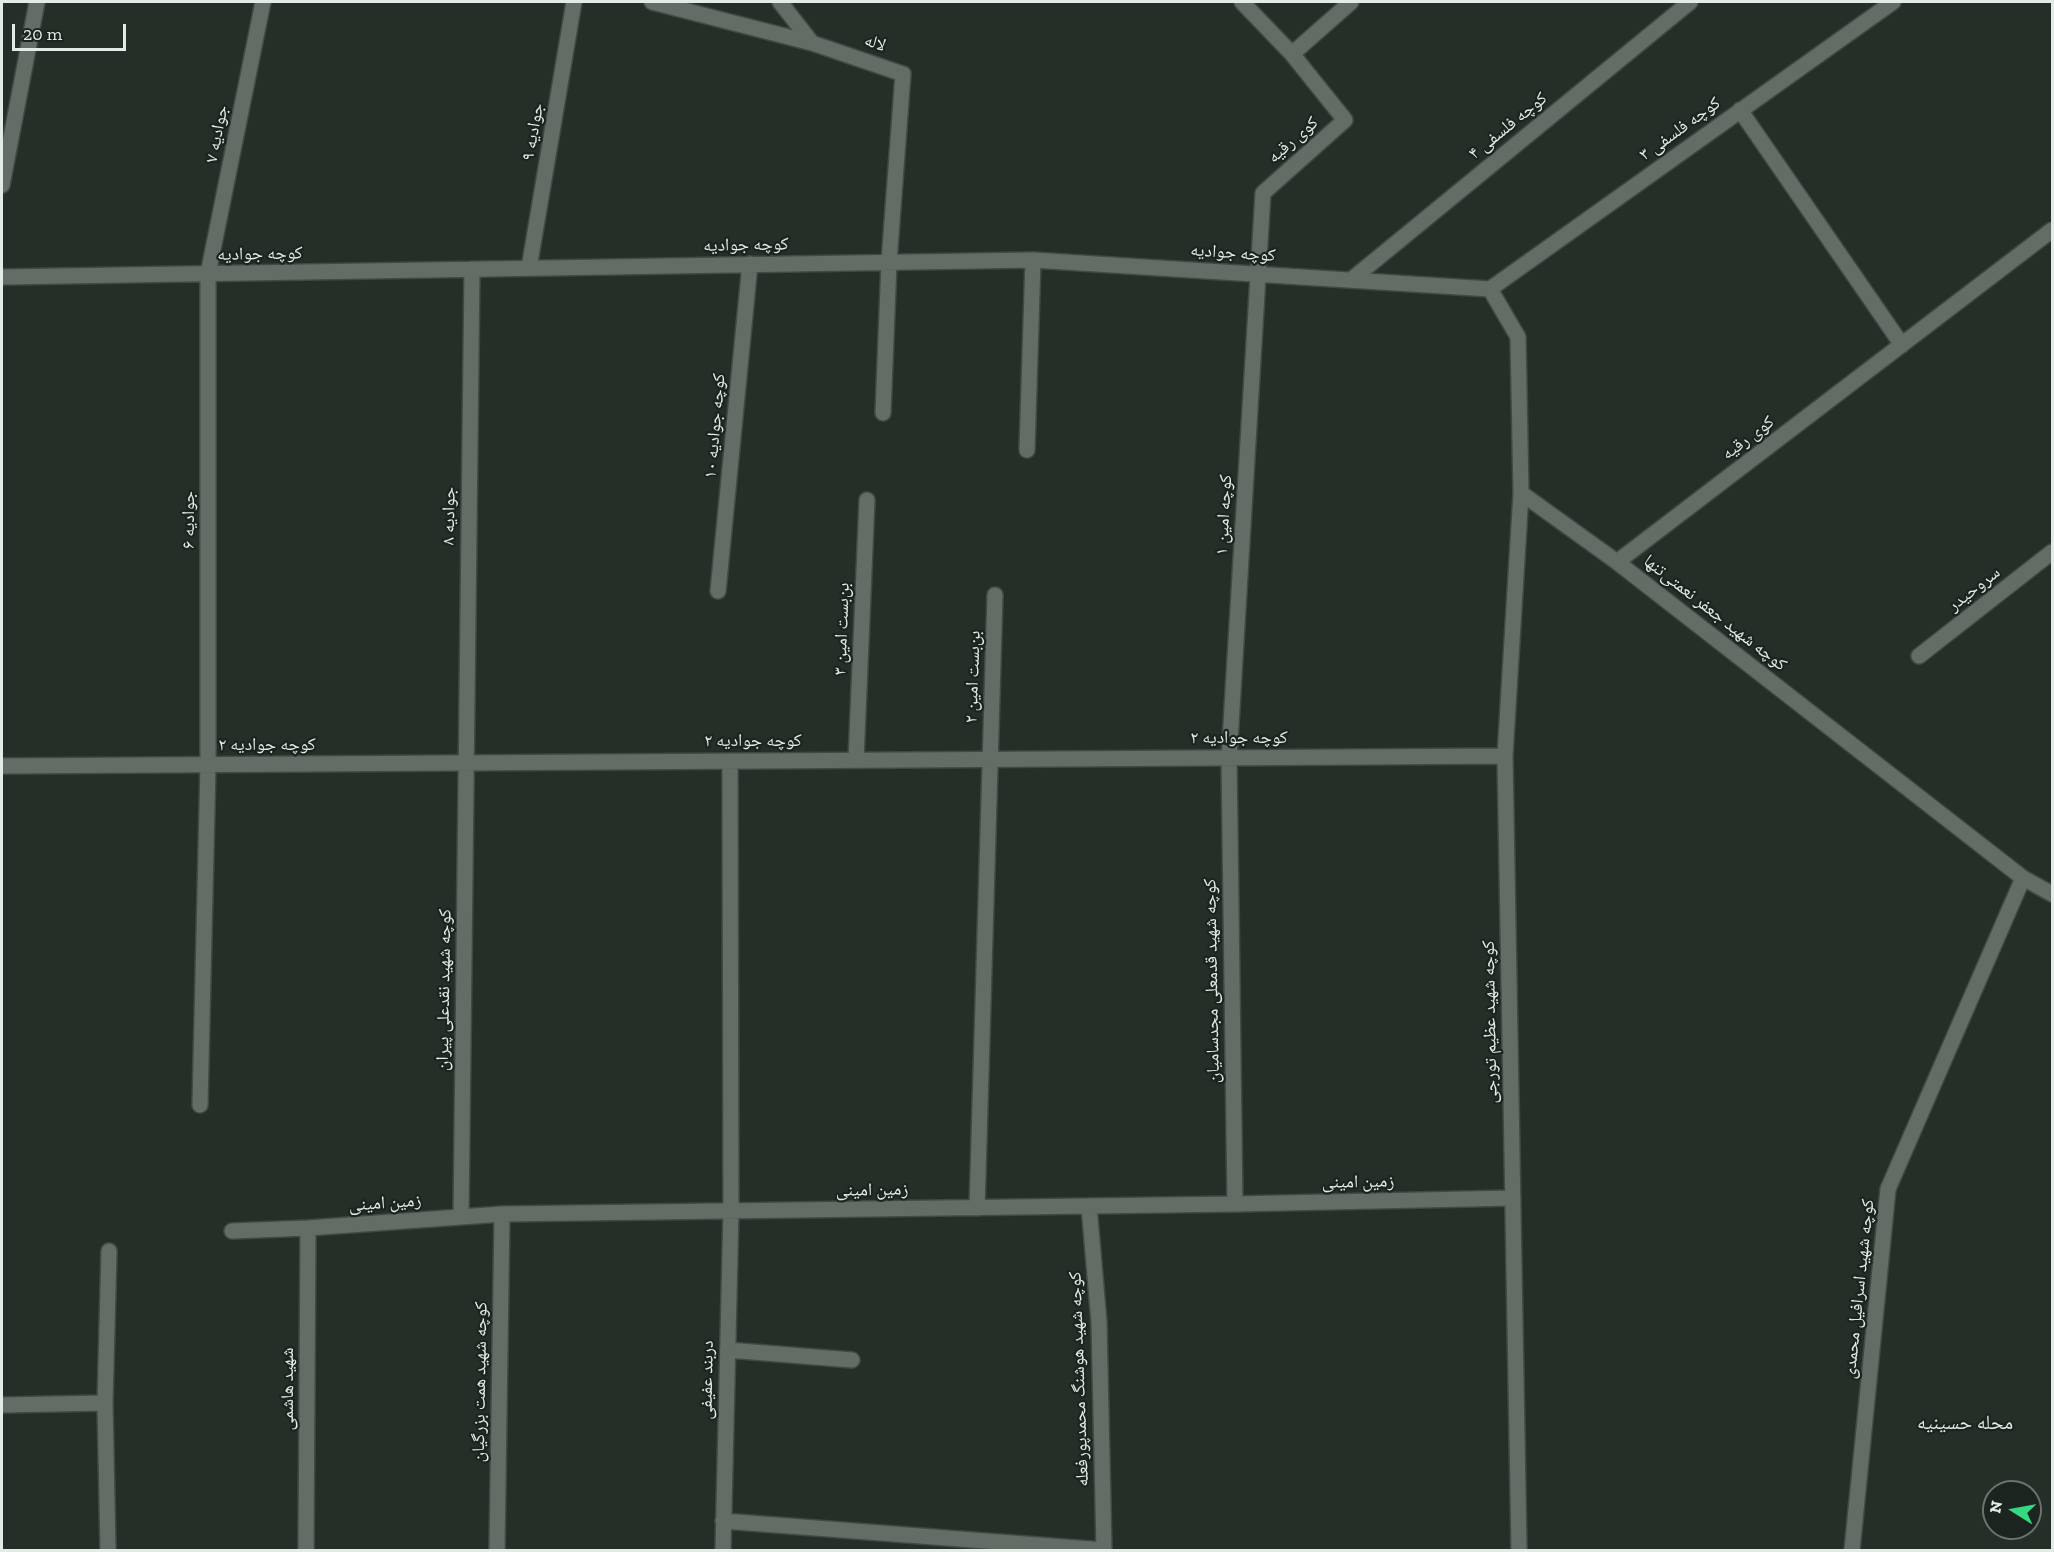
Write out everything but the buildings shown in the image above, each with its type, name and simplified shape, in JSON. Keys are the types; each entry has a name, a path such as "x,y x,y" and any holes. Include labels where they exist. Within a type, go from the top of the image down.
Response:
{"street":[{"path":"2,185 37,2"},
{"name":"جوادیه ۷","path":"208,274 263,2"},
{"name":"جوادیه ۹","path":"529,268 574,2"},
{"name":"لاله","path":"652,2 812,43 903,74 889,262"},
{"path":"780,2 812,43"},
{"name":"کوی رقیه","path":"1242,2 1292,54 1345,120 1263,193 1258,274"},
{"path":"1292,54 1351,2"},
{"name":"کوچه فلسفی ۴","path":"1352,280 1690,2"},
{"name":"کوچه فلسفی ۳","path":"1490,289 1893,2"},
{"path":"1740,110 1902,345"},
{"name":"کوی رقیه","path":"1617,562 2052,230"},
{"path":"1027,450 1033,260"},
{"name":"کوچه جوادیه","path":"2,277 1033,260 1490,289"},
{"path":"883,413 889,262"},
{"name":"کوچه جوادیه ۱۰","path":"718,591 750,264"},
{"name":"جوادیه ۸","path":"465,763 472,269"},
{"name":"جوادیه ۶","path":"200,1105 208,765 208,274"},
{"name":"کوچه امین ۱","path":"1229,758 1258,274"},
{"path":"1490,289 1518,337 1521,493"},
{"name":"کوچه شهید جعفر نعمتی‌تنها","path":"1521,493 1617,562 2024,878 2052,894"},
{"name":"کوچه شهید عظیم تورجی","path":"1519,1551 1505,756 1521,493"},
{"name":"بن‌بست امین ۳","path":"856,760 867,500"},
{"name":"سروحیدر","path":"1919,656 2052,552"},
{"name":"بن‌بست امین ۲","path":"977,1208 995,595"},
{"name":"کوچه جوادیه ۲","path":"2,766 1505,756"},
{"name":"کوچه شهید قدمعلی مجدسامیان","path":"1229,758 1235,1204"},
{"name":"دربند عفیفی","path":"723,1551 731,1211 730,761"},
{"name":"کوچه شهید نقدعلی پیران","path":"461,1217 465,763"},
{"name":"کوچه شهید اسرافیل محمدی","path":"1852,1551 1888,1189 2024,878"},
{"name":"زمین امینی","path":"232,1231 502,1214 1513,1198"},
{"name":"کوچه شهید هوشنگ محمدپورفعله","path":"1089,1206 1099,1322 1104,1550"},
{"name":"کوچه شهید همت بزرگیان","path":"497,1551 502,1214"},
{"name":"شهید هاشمی","path":"306,1551 308,1228"},
{"path":"108,1551 105,1403 109,1251"},
{"path":"728,1350 852,1360"},
{"path":"2,1405 105,1403"},
{"path":"723,1521 1104,1550"}],"district":[{"name":"محله حسینیه","path":"1965,1423"}]}
